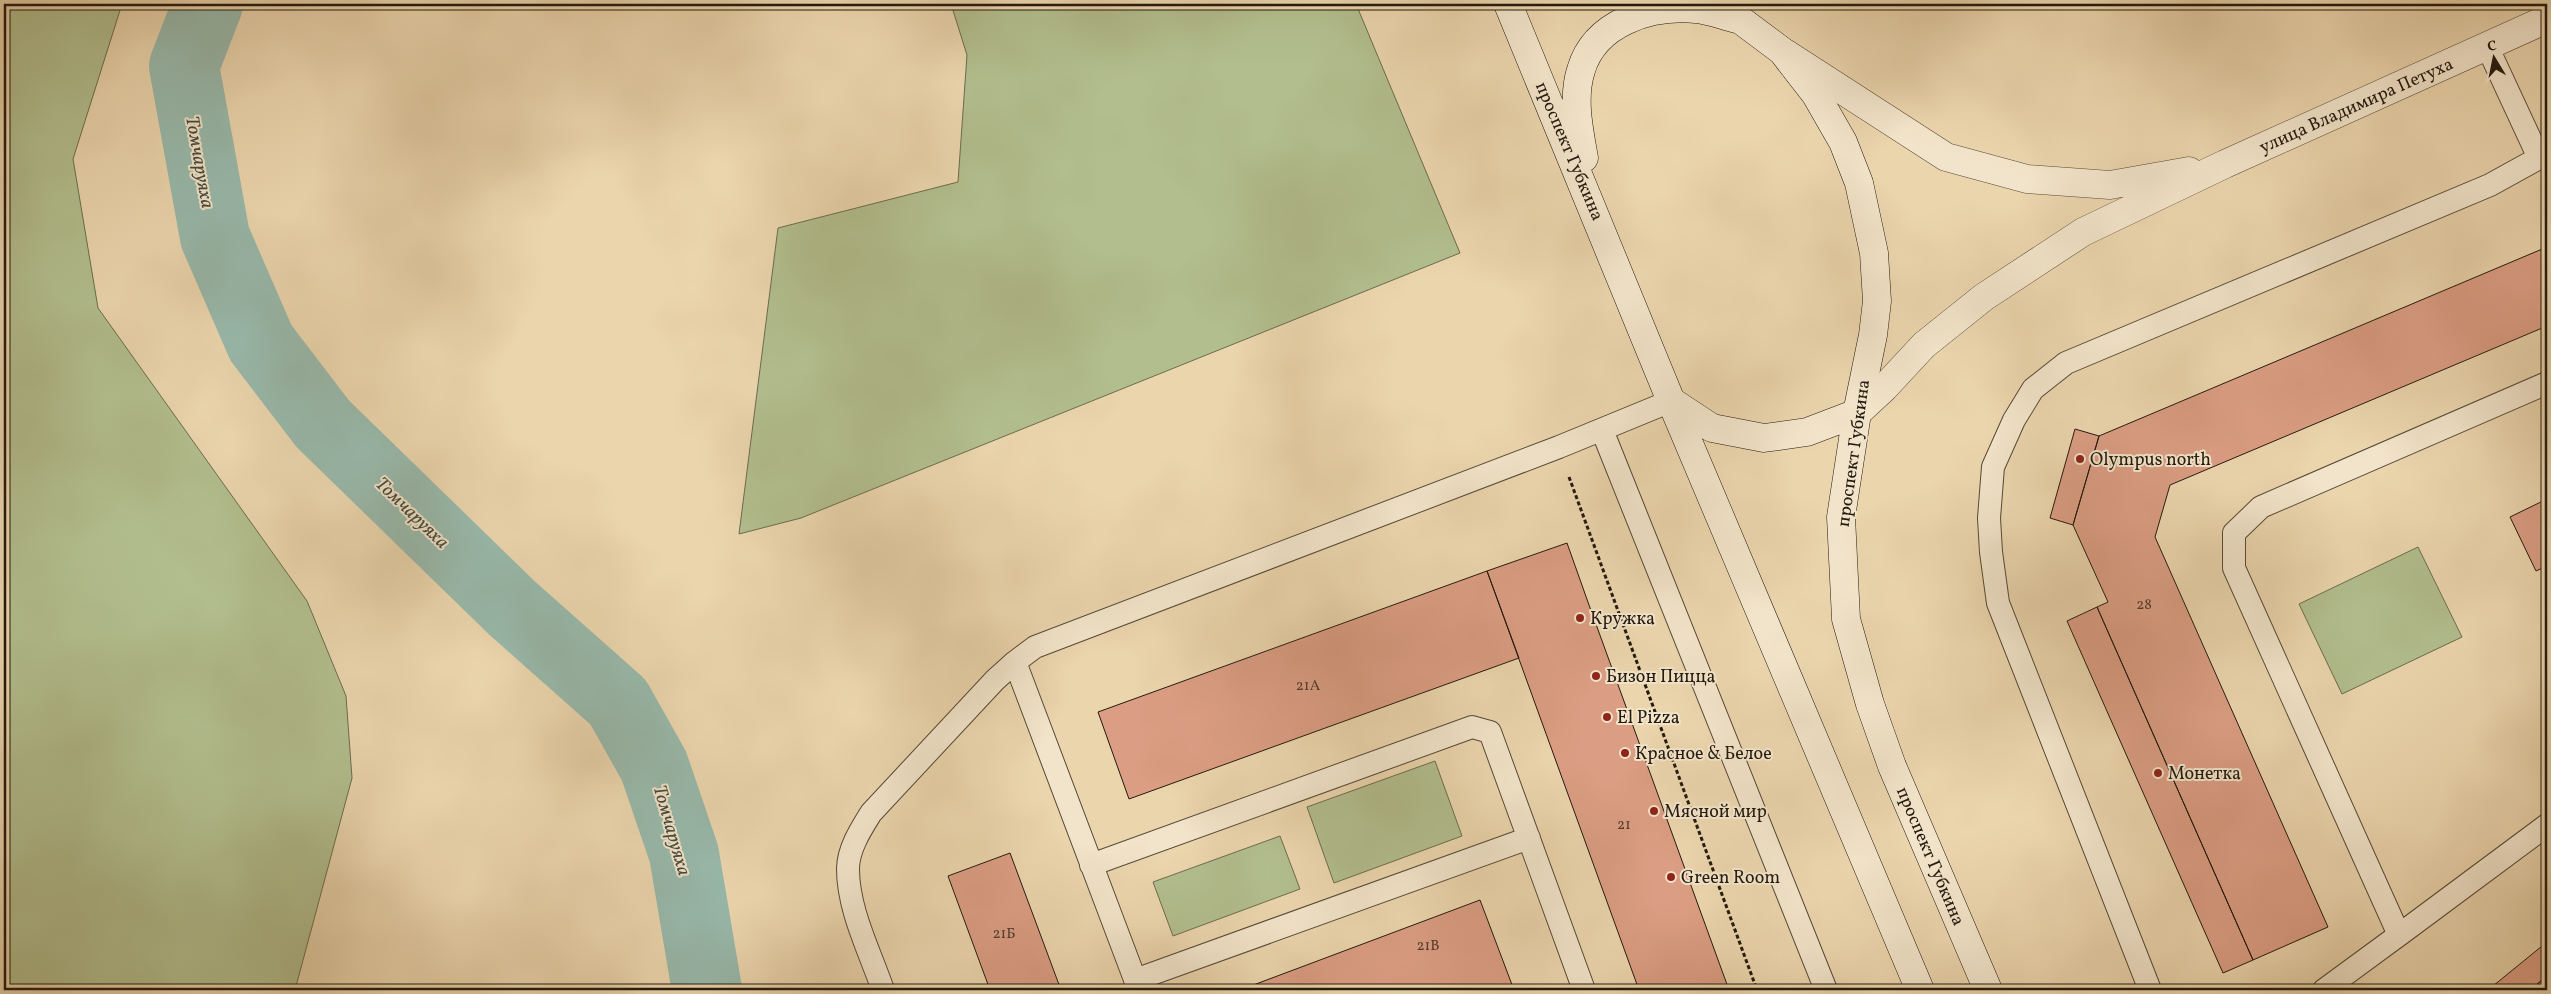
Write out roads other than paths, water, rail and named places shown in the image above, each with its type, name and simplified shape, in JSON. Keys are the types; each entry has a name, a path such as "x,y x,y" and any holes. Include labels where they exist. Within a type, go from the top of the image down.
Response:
{"main road":[{"name":"проспект Губкина","path":"1508,4 1592,204 1671,401 1920,990"},
{"path":"1592,204 1579,129 1577,99 1580,72 1596,42 1615,26 1646,13 1697,9 1729,12"},
{"name":"проспект Губкина","path":"1729,12 1782,51 1816,95 1844,142 1859,183 1874,254 1876,301 1873,335 1856,413 1840,517 1846,619 1870,704 1892,766 1988,990"},
{"name":"улица Владимира Петуха","path":"2225,164 2547,19"},
{"path":"1782,51 1946,157 2027,179 2110,185 2225,164"},
{"path":"1671,401 1712,428 1764,438 1807,432 1856,413 1885,387 1924,345 2000,286 2083,232 2225,164"}],"lane":[{"path":"2150,990 1998,603 1990,535 1993,467 2014,420 2033,389 2066,362 2543,164 2487,46"},
{"path":"2399,935 2234,568 2234,533 2261,507 2547,384"},
{"path":"883,990 852,902 848,868 856,836 871,813 995,680 1015,662 1036,648 1602,430 1671,401"},
{"path":"1602,430 1826,990"},
{"path":"1015,662 1137,985 1529,838"},
{"path":"1092,865 1472,727 1490,732 1584,990"},
{"path":"2324,990 2547,825"}],"waterway":[{"name":"Томчаруяха","path":"208,4 184,66 215,237 261,343 323,424 512,608 618,702 654,766 684,854 707,990"}],"place":[{"name":"Olympus north","path":"2080,459"},
{"name":"Кружка","path":"1580,618"},
{"name":"Бизон Пицца","path":"1596,676"},
{"name":"El Pizza","path":"1607,717"},
{"name":"Красное & Белое","path":"1625,753"},
{"name":"Монетка","path":"2158,773"},
{"name":"Мясной мир","path":"1654,811"},
{"name":"Green Room","path":"1671,877"}]}
